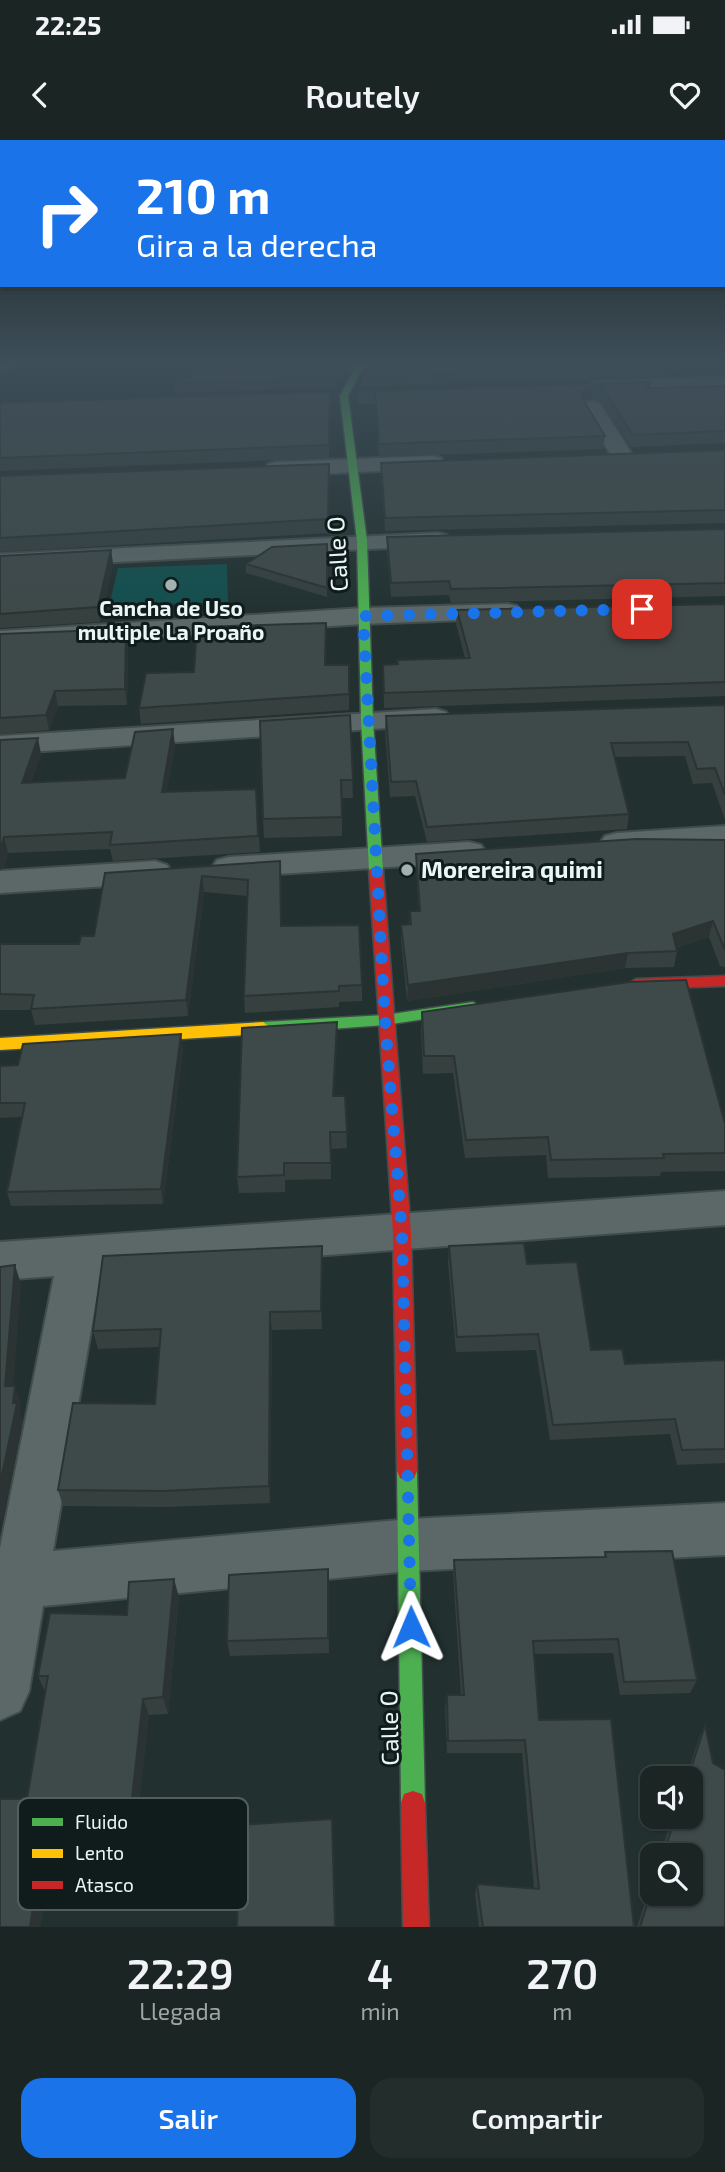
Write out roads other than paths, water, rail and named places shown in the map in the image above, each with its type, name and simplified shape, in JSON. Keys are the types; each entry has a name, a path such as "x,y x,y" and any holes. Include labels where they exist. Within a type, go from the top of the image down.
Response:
{"street":[{"name":"Calle O","path":"350,445 355,466 362,541 367,720 385,1020 402,1233 416,1927"},
{"path":"616,445 623,457"},
{"path":"597,458 649,456"},
{"path":"259,470 449,463"},
{"path":"0,561 362,541 460,539"},
{"path":"0,639 363,616 530,612"},
{"path":"0,745 367,720 463,717"},
{"path":"586,845 725,836"},
{"path":"0,881 502,850"},
{"path":"625,985 725,981"},
{"path":"0,1044 385,1020 492,1004"},
{"path":"0,1261 725,1208"},
{"path":"0,1691 10,1582 81,1255"},
{"path":"10,1582 410,1545 723,1530"}],"place":[{"name":"Cancha de Uso multiple La Proaño","path":"171,585"},
{"name":"Morereira quimi","path":"407,870"}]}
